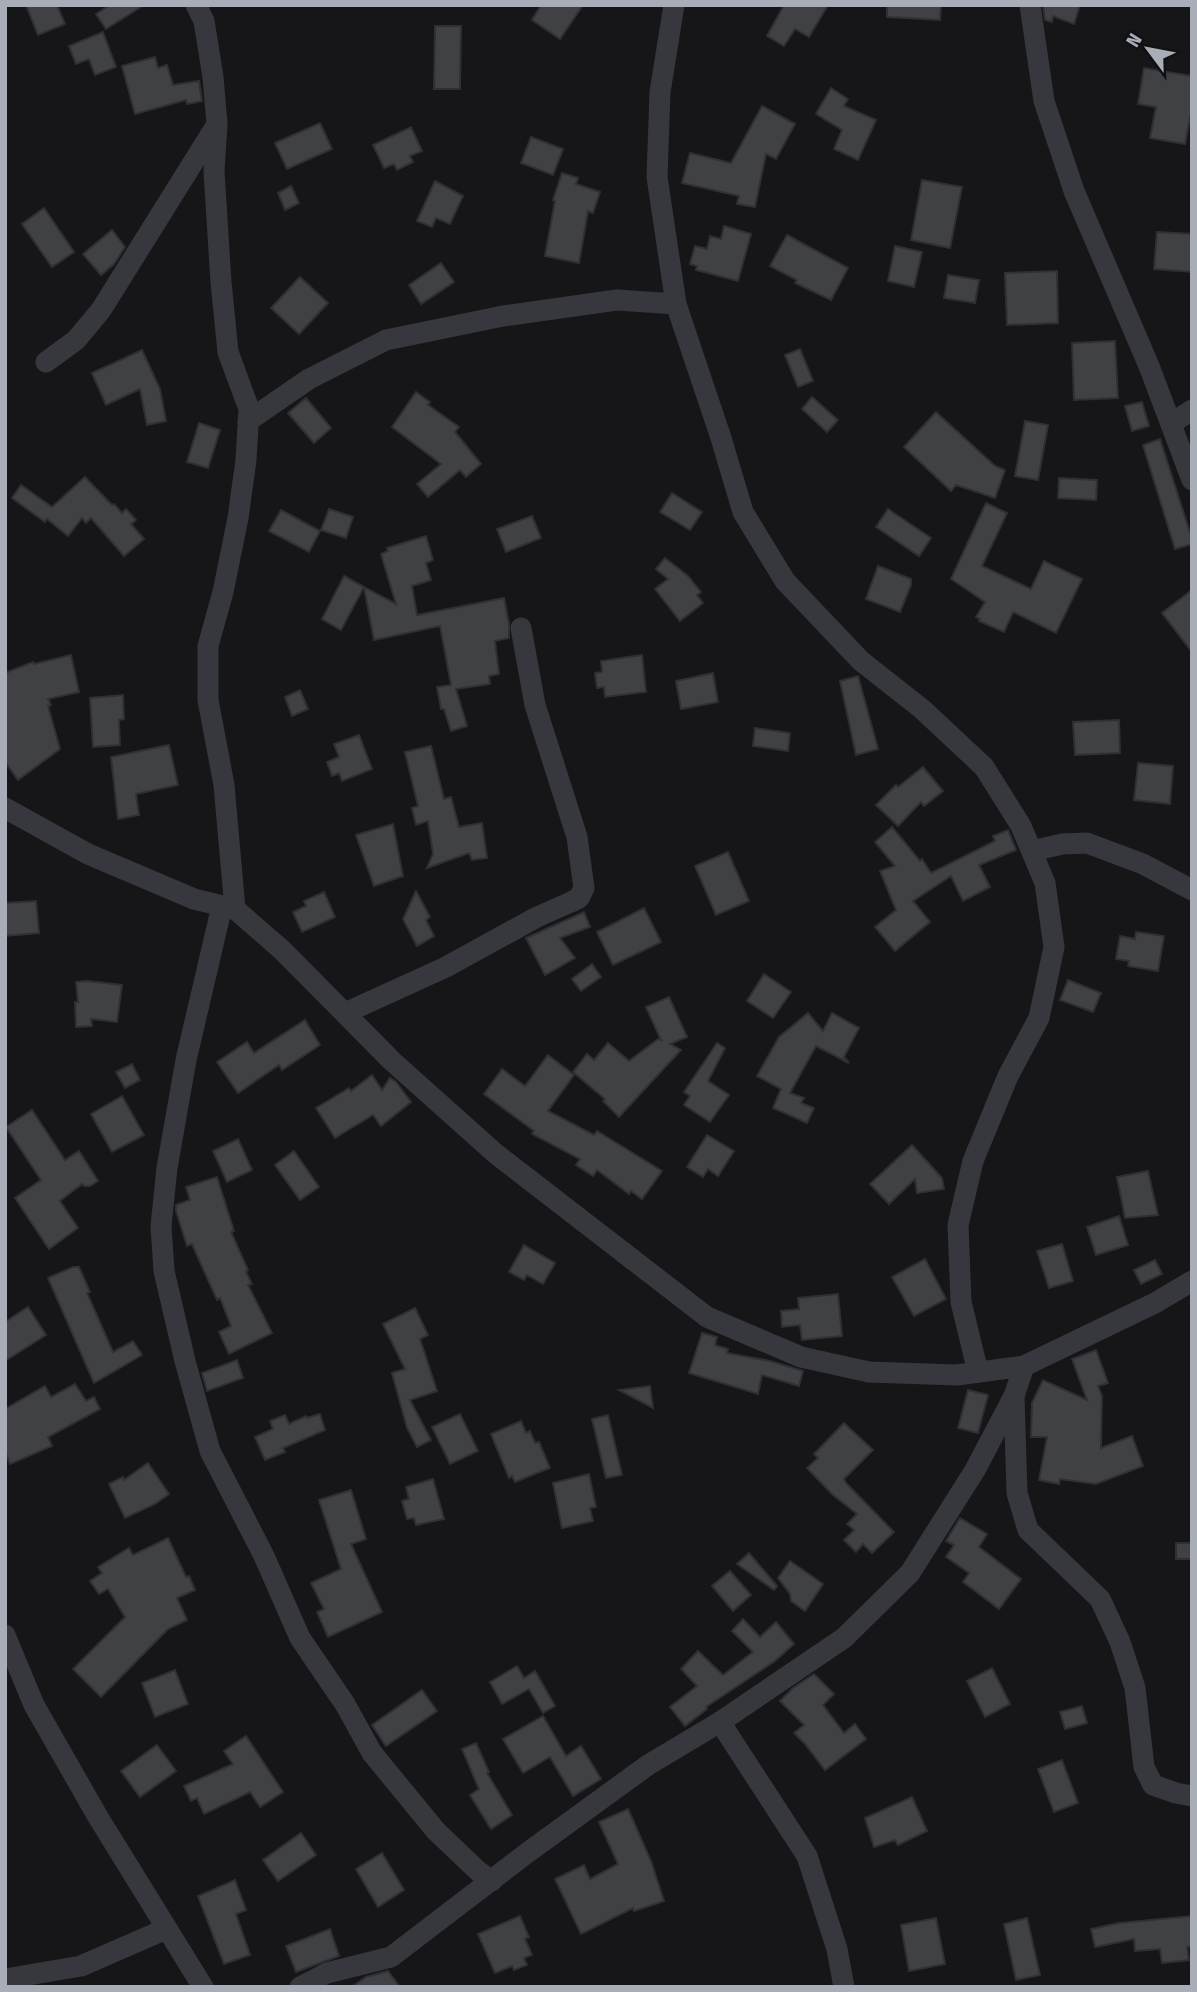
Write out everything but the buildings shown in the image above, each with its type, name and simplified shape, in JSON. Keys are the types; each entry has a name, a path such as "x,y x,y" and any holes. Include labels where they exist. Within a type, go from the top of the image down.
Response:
{"street":[{"path":"196,5 204,21 213,77 217,124 214,171 229,352 249,410 238,518 223,592 208,646 208,700 224,785 229,907 183,1072 167,1168 161,1226 164,1271 210,1451 264,1556 300,1638 345,1704 372,1753 436,1831 492,1881"},
{"path":"674,5 660,92 657,177 676,304 743,512 785,581 861,661 922,709 984,767 1021,826 1045,883 1054,947 1039,1018 1008,1076 973,1161 958,1225 961,1302 978,1372"},
{"path":"1030,5 1044,101 1074,191 1172,423 1192,480"},
{"path":"46,362 76,340 101,310 217,124"},
{"path":"248,421 309,379 386,340 503,316 617,300 676,304"},
{"path":"1172,423 1192,410"},
{"path":"345,1013 446,967 537,917 579,898 584,888 577,837 535,705 521,628"},
{"path":"5,808 88,853 194,899 229,907 282,950 392,1061 496,1154 707,1317 801,1357 869,1372 957,1375 1024,1366 1155,1303 1192,1281"},
{"path":"1032,851 1062,844 1087,843 1143,864 1192,890"},
{"path":"300,1987 327,1973 391,1957 648,1765 720,1722 844,1638 910,1573 975,1470 1014,1396 1024,1366"},
{"path":"1014,1396 1017,1493 1028,1530 1100,1599 1121,1642 1135,1688 1144,1767 1153,1785 1192,1796"},
{"path":"5,1635 34,1705 203,1987"},
{"path":"720,1722 807,1857 837,1949 844,1987"},
{"path":"5,1979 81,1966 166,1929"}]}
